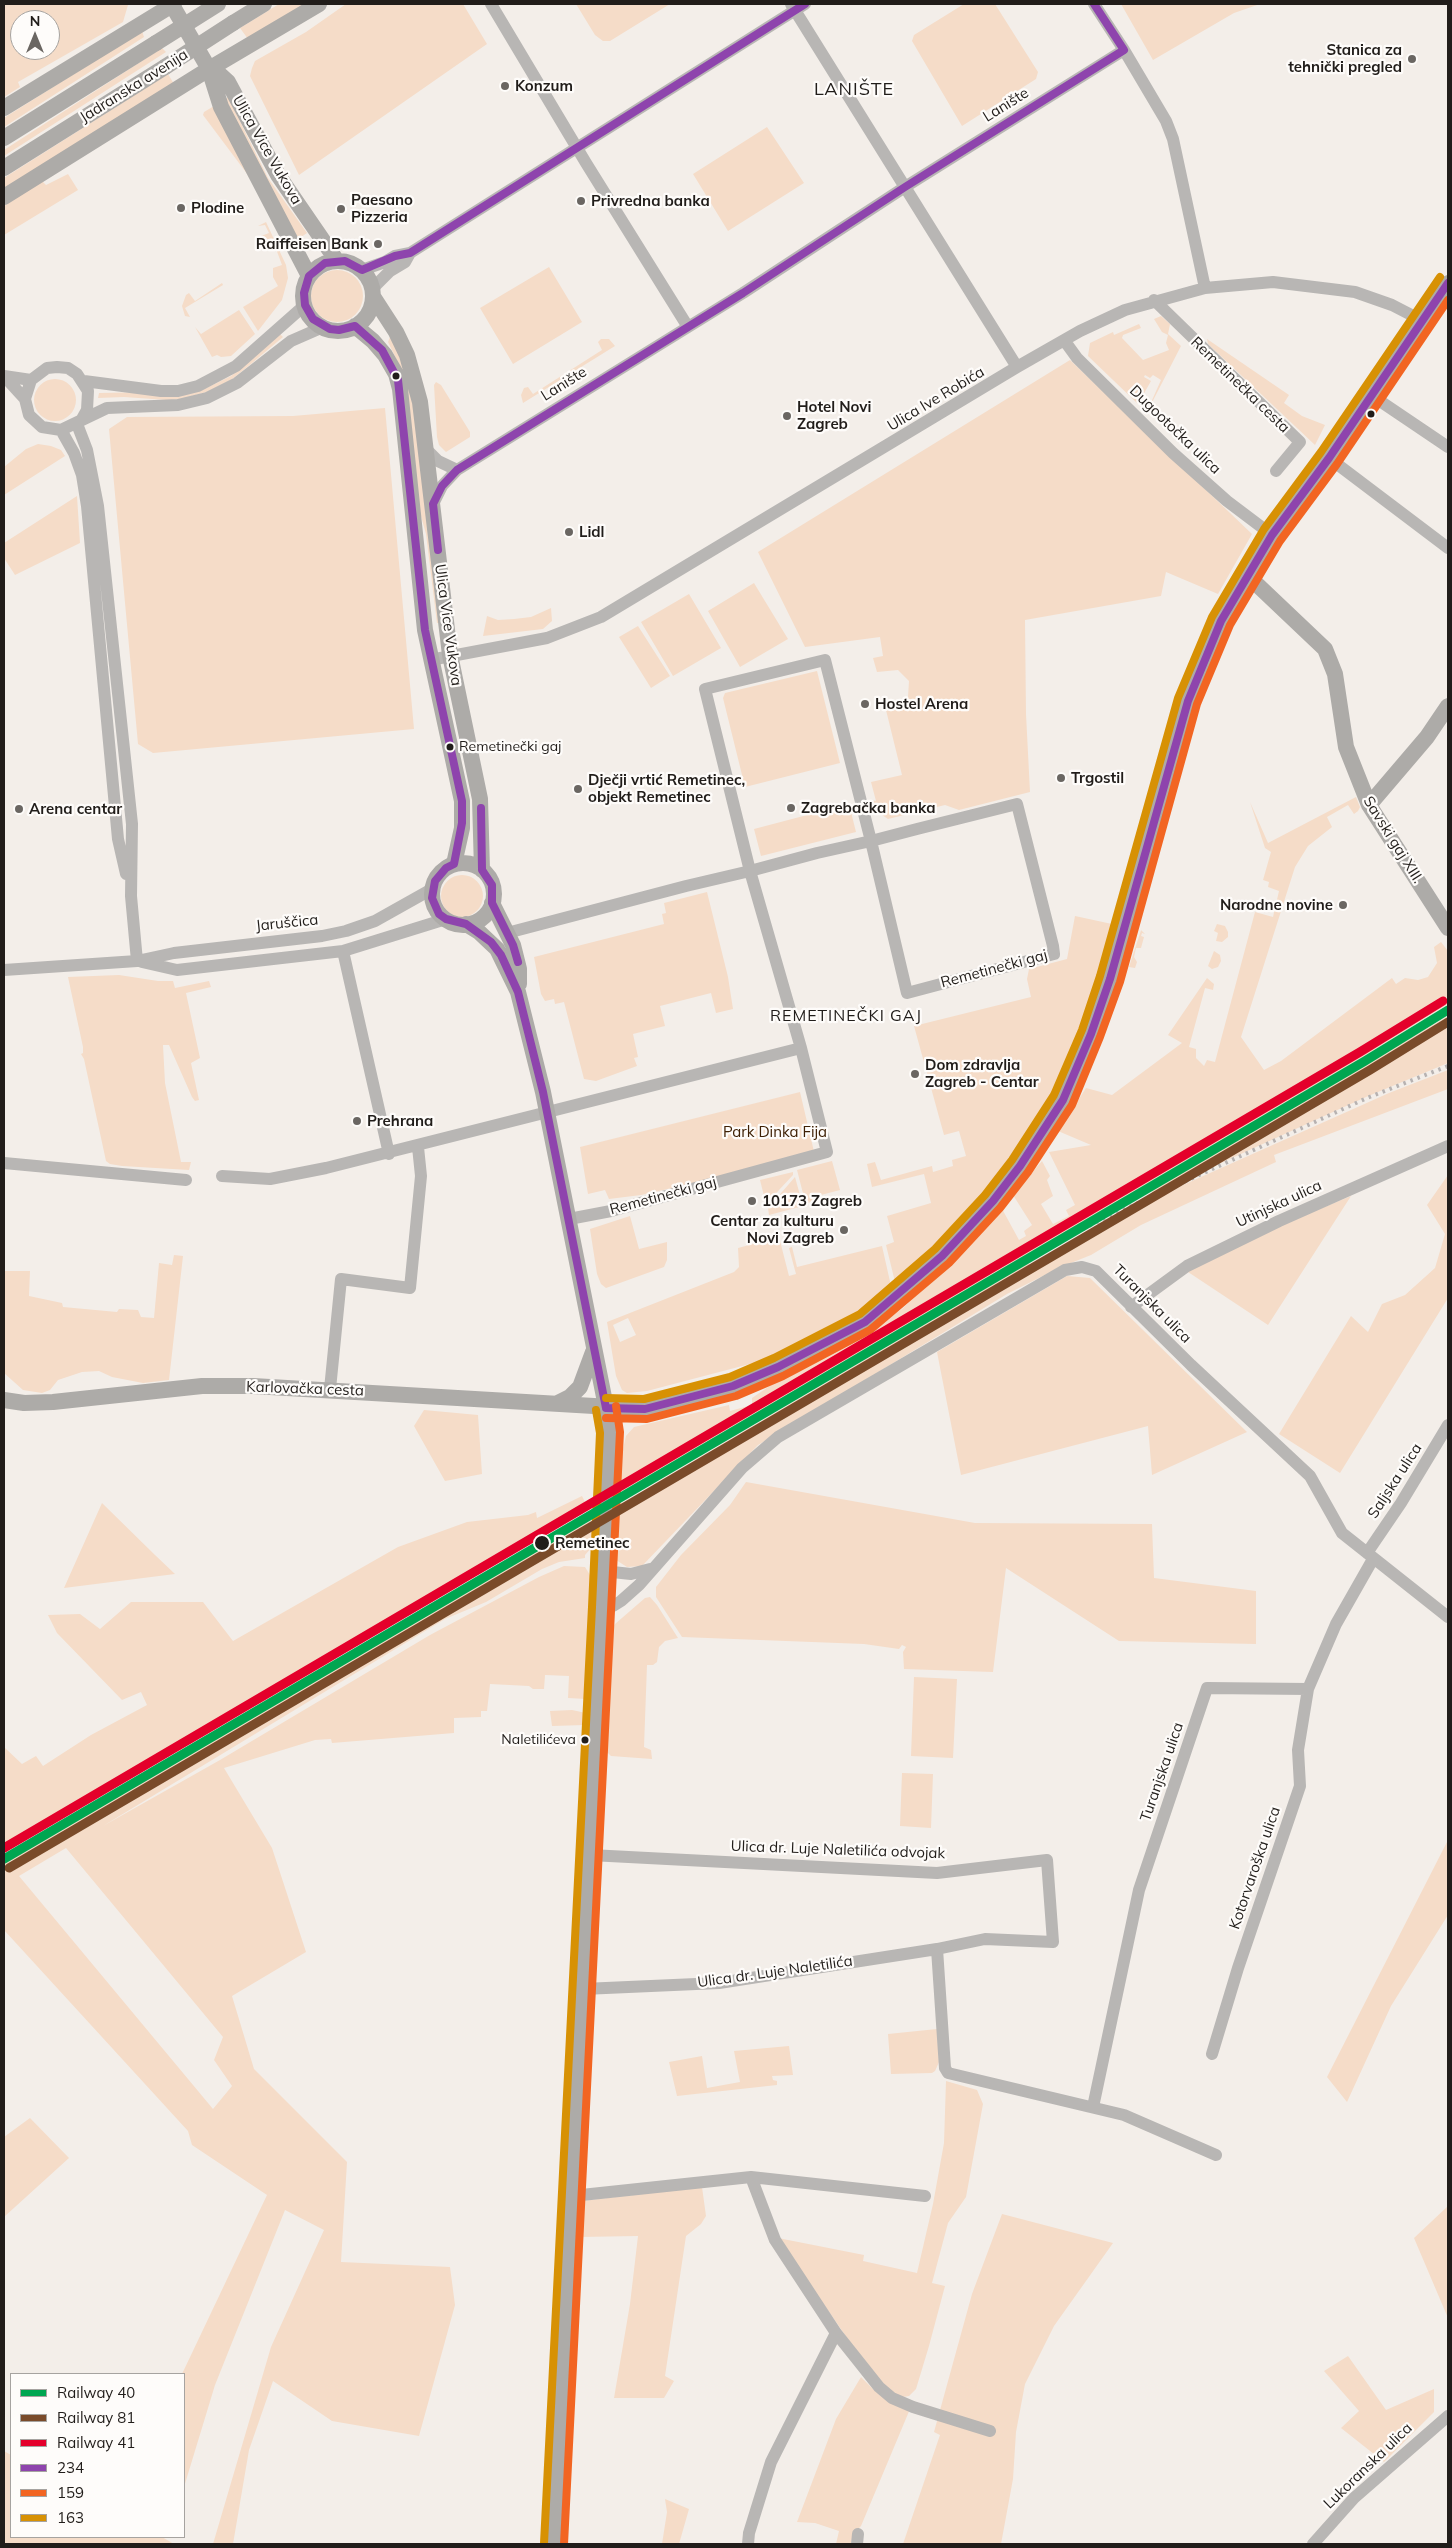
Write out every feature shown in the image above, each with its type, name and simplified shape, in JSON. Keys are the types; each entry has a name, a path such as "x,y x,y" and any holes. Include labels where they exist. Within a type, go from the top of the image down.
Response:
{"main road":[{"path":"4,108 173,4"},
{"name":"Ulica Vice Vukova","path":"173,4 209,69 221,107 309,276"},
{"name":"Jadranska avenija","path":"4,138 218,4"},
{"name":"Jadranska avenija","path":"4,168 264,4"},
{"path":"4,197 209,69 319,4"},
{"name":"Ulica Vice Vukova","path":"209,69 217,72 228,82 278,175 337,261"},
{"path":"337,261 352,264 362,270 373,294 364,319 355,326 339,330 323,327 313,319 305,305 304,294 309,276 325,263 337,261"},
{"path":"606,1408 645,1409 725,1388 778,1368 856,1326 900,1294 942,1256 993,1200 1020,1166 1063,1100 1091,1034 1110,979 1188,701 1209,646 1246,575 1272,534 1329,458 1448,284"},
{"name":"Ulica Vice Vukova","path":"373,294 396,332 413,370 420,402 450,655 480,799 482,870"},
{"name":"Ulica Vice Vukova","path":"355,326 382,350 398,380 430,660 461,795 462,823 454,864"},
{"name":"Savski gaj XIII.","path":"1246,575 1325,649 1335,674 1346,747 1369,805 1448,928"},
{"path":"1369,805 1427,737 1448,706"},
{"path":"518,992 519,969 513,945 492,903 492,885 482,870 474,865 454,864 439,874 432,889 434,906 446,920 466,924 479,932 497,949 518,992 547,1114 610,1432 554,2544"},
{"path":"466,924 482,918 492,903"},
{"path":"558,1403 570,1397 580,1388 588,1371 594,1346"},
{"name":"Karlovačka cesta","path":"4,1400 24,1403 53,1402 202,1386 330,1389 558,1403 606,1408"}],"street":[{"path":"491,4 577,148 688,327"},
{"path":"1094,4 1166,121 1174,140 1205,288"},
{"path":"362,270 385,262 395,256 410,252 577,148 797,6 905,187 1017,367"},
{"name":"Lanište","path":"433,504 442,486 457,470 688,327 905,187 1124,50"},
{"path":"373,294 390,271 405,262 410,252"},
{"name":"Ulica Ive Robića","path":"430,660 556,636 601,617 1064,340 1098,322 1154,300 1205,288 1273,282 1333,288 1375,298 1423,321"},
{"name":"Remetinečka cesta","path":"1154,300 1300,442 1276,471"},
{"path":"305,305 236,366 198,386 161,391 84,381 68,368 47,368 31,380 25,398 26,407 34,421 42,427 61,430 100,409 115,406 178,405 207,398 236,383 291,341 323,327"},
{"name":"Dugootočka ulica","path":"1064,340 1077,358 1173,453 1227,501 1272,534"},
{"path":"4,376 31,380"},
{"path":"4,376 25,398"},
{"path":"84,381 89,400 80,421 99,516 132,824 131,896"},
{"path":"1371,395 1448,446"},
{"path":"61,430 74,453 82,475 87,506 118,839 131,896 138,961"},
{"path":"426,449 438,461 457,470"},
{"path":"1329,458 1448,548"},
{"name":"Remetinečki gaj","path":"507,933 750,870 870,841 1017,804 1054,954 907,993 870,841 825,660 705,689 750,870 801,1048 828,1152 611,1211 569,1220"},
{"name":"Jaruščica","path":"4,970 138,961 174,953 322,936 346,931 374,921 432,889"},
{"name":"Jaruščica","path":"138,961 177,970 343,951 446,920"},
{"path":"343,951 389,1154"},
{"path":"222,1176 270,1179 389,1154 547,1114 616,1094 801,1048"},
{"name":"Utinjska ulica","path":"1131,1307 1187,1266 1279,1221 1448,1146"},
{"path":"330,1389 341,1279 410,1288 421,1176 418,1147"},
{"path":"4,1163 186,1180"},
{"name":"Turanjska ulica","path":"602,1607 613,1606 639,1585 650,1569 742,1468 778,1437 1064,1270 1082,1267 1096,1271 1131,1307 1310,1476 1342,1533 1448,1617"},
{"name":"Saljska ulica","path":"1370,1556 1448,1425"},
{"path":"1308,1690 1336,1624 1370,1556"},
{"path":"603,1571 631,1574 650,1569"},
{"name":"Turanjska ulica","path":"1092,2107 1139,1890 1207,1688 1308,1690"},
{"name":"Kotorvaroška ulica","path":"1212,2054 1238,1968 1300,1786 1298,1750 1308,1690"},
{"name":"Ulica dr. Luje Naletilića odvojak","path":"590,1855 938,1873 1048,1860 1053,1942 985,1939 937,1949"},
{"path":"937,1949 945,2068 948,2073 1124,2114 1216,2156"},
{"name":"Ulica dr. Luje Naletilića","path":"583,1990 719,1982 937,1949"},
{"path":"572,2196 751,2177 925,2196"},
{"path":"751,2177 775,2240 836,2333 879,2387 892,2398 913,2407 990,2431"},
{"path":"748,2538 771,2462 836,2333"},
{"name":"Lukoranska ulica","path":"1313,2544 1354,2498 1448,2416"}],"green space":[{"path":"4,4 128,4 123,22 60,58 60,10 10,10 10,60 56,60 18,82 20,87 4,97"},
{"path":"279,4 305,4 248,39 240,28"},
{"path":"346,4 463,4 487,44 299,175 250,76 252,68 255,61 306,32"},
{"path":"576,4 670,4 610,41 603,41 595,35"},
{"path":"964,4 995,4 1038,72 1036,79 962,126 912,41 914,35"},
{"path":"1121,4 1260,4 1234,13 1153,60"},
{"path":"142,31 144,37 4,127 4,118"},
{"path":"162,48 166,52 4,156 4,150"},
{"path":"168,74 174,84 4,189 4,178"},
{"path":"228,97 268,178 307,233 298,239 225,99"},
{"path":"214,106 248,175 203,115 204,112"},
{"path":"767,127 804,183 728,231 693,174"},
{"path":"68,174 78,190 4,235 4,206 42,181 46,185"},
{"path":"266,222 286,265 288,278 282,300 258,331 243,307 278,286 273,277 273,268 282,265 272,238 263,241 261,236 269,233 265,225 258,226"},
{"path":"549,267 582,322 513,364 480,308"},
{"path":"337,270 351,274 359,282 363,296 359,310 351,318 337,322 323,318 315,310 311,296 315,282 323,274"},
{"path":"222,283 223,285 185,308 190,317 185,316 182,306 186,295 189,293 195,301"},
{"path":"239,310 255,334 231,356 221,357 217,355 212,357 195,327 201,334"},
{"path":"1161,316 1170,324 1168,334 1181,346 1145,416 1161,380 1153,375 1150,378 1145,375 1144,377 1151,381 1138,404 1088,356 1090,343 1113,332 1114,335 1139,324 1141,328 1123,335 1122,338 1143,360 1169,350 1166,343 1168,335 1162,332 1154,319"},
{"path":"280,334 283,337 231,380 207,392 181,399 167,400 124,397 98,398 99,393 200,391 231,376"},
{"path":"390,337 397,348 413,396 440,623 437,623 426,534 419,509 406,379 388,342"},
{"path":"601,339 609,339 615,346 523,403 521,395 524,388 528,387 533,394 602,350 598,342"},
{"path":"1207,339 1289,395 1284,403 1302,416 1325,425 1315,445 1208,344"},
{"path":"1070,360 1252,534 1218,594 1166,572 1161,596 1025,620 1026,714 1030,792 959,810 945,805 888,819 872,808 870,800 876,801 871,782 902,775 885,706 901,702 908,697 909,681 898,670 877,672 873,658 883,656 880,637 805,647 758,552"},
{"path":"55,379 70,385 76,400 70,415 55,421 40,415 34,400 40,385"},
{"path":"436,382 441,385 470,432 470,437 446,452 439,445 437,437 434,385"},
{"path":"385,408 414,729 153,753 138,744 109,429 127,417 293,416"},
{"path":"38,444 61,450 65,456 4,495 4,467 26,449"},
{"path":"77,496 80,543 15,575 4,558 4,543"},
{"path":"754,583 788,639 740,667 708,611"},
{"path":"689,594 721,648 673,676 641,622"},
{"path":"551,608 552,621 543,629 483,636 487,616 498,620 531,617"},
{"path":"638,626 670,676 651,688 619,637"},
{"path":"817,671 840,763 745,787 723,698 725,693"},
{"path":"1356,797 1360,807 1358,811 1354,814 1348,805 1327,817 1332,827 1308,846 1295,867 1241,1037 1264,1070 1281,1061 1392,978 1396,984 1405,978 1418,980 1428,977 1437,963 1434,947 1441,942 1448,951 1448,1004 1345,1068 612,1498 626,1436 634,1427 729,1405 730,1411 752,1405 752,1398 777,1381 861,1337 902,1309 941,1272 1001,1207 1019,1240 1026,1236 1024,1231 1032,1225 1013,1195 1042,1161 1050,1176 1047,1180 1053,1196 1041,1204 1053,1224 1069,1216 1066,1210 1075,1205 1049,1152 1091,1145 1058,1131 1086,1088 1112,1095 1182,1043 1168,1035 1207,978 1214,984 1213,990 1205,988 1189,1047 1196,1049 1196,1058 1204,1066 1207,1060 1215,1062 1255,912 1273,917 1279,891 1268,887 1269,882 1263,880 1271,852 1265,848 1250,802 1268,843"},
{"path":"849,804 856,832 761,856 754,829"},
{"path":"462,875 477,881 483,896 477,911 462,917 447,911 441,896 447,881"},
{"path":"707,892 728,977 733,1009 716,1013 711,993 660,1006 665,1026 633,1034 638,1057 634,1058 637,1066 596,1081 584,1079 564,1002 555,1004 554,999 545,1001 541,994 534,957 664,924 662,914 666,913 664,903"},
{"path":"1075,916 1112,924 1087,1017 1065,1068 1042,1112 993,1180 921,1260 895,1282 886,1245 894,1242 887,1216 931,1203 924,1174 872,1187 867,1164 875,1162 881,1180 932,1166 933,1172 953,1166 952,1160 966,1156 959,1131 944,1135 914,1026 1031,997 1027,979 1029,969 1067,959"},
{"path":"1217,924 1225,926 1228,932 1228,937 1222,942 1216,941 1218,933 1214,931"},
{"path":"1141,930 1145,934 1142,933 1141,936 1144,937 1141,948 1136,948 1134,957 1137,962 1135,968 1129,967"},
{"path":"1214,951 1220,955 1221,961 1218,967 1212,969 1208,966"},
{"path":"119,975 158,981 173,981 175,988 209,981 211,987 186,993 200,1058 191,1063 199,1100 195,1101 192,1097 169,1045 163,1045 165,1083 181,1162 191,1162 189,1170 122,1166 110,1164 106,1161 84,1059 81,1054 83,1053 83,1047 68,977"},
{"path":"1448,1016 1448,1063 1366,1097 1153,1194 1151,1190"},
{"path":"1448,1070 1448,1089 1274,1155 1276,1162 1141,1225 1091,1255 1061,1267 1007,1294 758,1445 642,1566 627,1567 616,1560 613,1549 613,1506 624,1502 1029,1263 1032,1269 1163,1194 1389,1093"},
{"name":"Park Dinka Fija","path":"800,1092 815,1156 641,1195 609,1199 605,1190 588,1194 580,1147"},
{"path":"832,1161 840,1190 817,1196 806,1205 797,1170"},
{"path":"793,1172 793,1175 766,1204 760,1180"},
{"path":"1448,1175 1448,1298 1340,1473 1279,1434 1351,1316 1368,1332 1382,1304 1405,1295 1435,1268 1445,1234 1427,1205"},
{"path":"795,1177 803,1206 769,1215 768,1208"},
{"path":"1351,1196 1268,1325 1185,1270 1273,1228"},
{"path":"630,1216 639,1249 667,1242 667,1260 664,1267 606,1288 601,1284 597,1274 590,1229"},
{"path":"779,1237 789,1276 796,1274 789,1248 792,1247 797,1267 882,1246 891,1286 862,1309 839,1323 765,1360 647,1391 627,1393 622,1390 616,1376 607,1322 734,1272 739,1267 738,1248","holes":["628,1318 636,1335 620,1342 613,1325"]},
{"path":"174,1255 183,1256 169,1380 143,1383 112,1377 99,1371 82,1372 58,1380 50,1390 42,1393 23,1390 4,1373 4,1271 30,1271 29,1296 62,1303 63,1307 117,1312 119,1309 138,1310 141,1317 154,1318 159,1263 172,1265"},
{"path":"1067,1276 1090,1278 1247,1432 1152,1475 1148,1426 961,1475 937,1352"},
{"path":"424,1410 478,1415 482,1474 445,1481 414,1426"},
{"path":"746,1482 975,1523 1152,1524 1154,1578 1256,1591 1256,1644 1119,1641 1006,1568 993,1672 904,1669 903,1652 906,1647 902,1645 899,1649 864,1644 682,1637 656,1597 656,1587 681,1555 730,1505"},
{"path":"582,1496 587,1506 439,1588 326,1665 4,1852 4,1747 22,1764 36,1756 43,1766 91,1735 147,1705 141,1692 122,1700 57,1633 48,1615 80,1614 100,1629 131,1602 203,1602 233,1641 398,1547 467,1522 528,1515 536,1512 537,1518"},
{"path":"102,1503 155,1555 175,1574 64,1588"},
{"path":"595,1518 593,1546 585,1555 585,1558 559,1562 542,1569 486,1602 445,1619 103,1826 220,1760 430,1635 539,1577 564,1566 585,1567 590,1575 592,1582 586,1699 568,1698 569,1676 545,1675 544,1689 533,1689 529,1686 490,1684 487,1711 481,1711 481,1717 454,1718 454,1733 332,1743 331,1739 315,1740 224,1768 272,1848 306,1952 232,1996 254,2069 347,2162 341,2262 450,2267 455,2305 419,2436 332,2421 273,2381 249,2450 233,2544 213,2544 271,2347 324,2230 285,2210 215,2385 185,2484 185,2373 182,2373 267,2195 192,2145 188,2131 4,1930 4,1859 365,1648","holes":["66,1848 223,2037 214,2060 232,2086 213,2109 19,1876"]},
{"path":"650,1597 678,1638 665,1641 659,1647 657,1662 653,1665 647,1665 644,1747 651,1750 652,1759 611,1756 604,1749 611,1631 615,1624 645,1598"},
{"path":"914,1677 957,1679 953,1758 911,1756"},
{"path":"572,1710 586,1713 585,1725 552,1726 550,1711"},
{"path":"902,1773 933,1774 931,1828 900,1826"},
{"path":"1448,1840 1448,1915 1391,2006 1347,2102 1327,2077"},
{"path":"937,2029 939,2062 935,2071 932,2073 891,2074 888,2034"},
{"path":"789,2046 793,2075 772,2076 773,2080 777,2081 777,2085 677,2096 669,2062 702,2056 707,2088 740,2082 734,2051"},
{"path":"946,2081 977,2090 983,2104 966,2197 948,2223 932,2283 945,2286 929,2346 916,2389 909,2396 903,2397 891,2392 865,2364 778,2238 864,2255 863,2261 917,2273 933,2204 944,2143"},
{"path":"30,2118 69,2158 4,2217 4,2137"},
{"path":"702,2187 706,2216 701,2224 686,2236 665,2376 674,2381 664,2398 614,2398 630,2304 638,2236 579,2237 581,2201"},
{"path":"1448,2206 1448,2318 1414,2238"},
{"path":"1002,2214 1113,2243 1054,2326 1025,2384 1016,2432 1013,2479 1001,2544 903,2544 940,2435 934,2432 972,2294"},
{"path":"1348,2356 1386,2410 1434,2389 1434,2412 1384,2462 1341,2428 1359,2411 1324,2371"},
{"path":"861,2377 875,2391 910,2409 861,2526 853,2534 851,2544 836,2544 839,2531 815,2523 797,2522 836,2419"},
{"path":"4,2451 10,2454 10,2538 164,2538 174,2544 4,2544"},
{"path":"665,2499 689,2509 679,2544 662,2544 667,2512"}],"railway":[{"path":"1049,1246 1099,1221 1367,1098 1448,1066"}],"rail line":[{"name":"41","path":"4,1848 1360,1052 1443,1001"},
{"name":"40","path":"4,1859 1365,1061 1448,1010"},
{"name":"81","path":"9,1868 1370,1070 1448,1022"}],"transit line":[{"name":"234","path":"606,1408 543,1092 518,992 501,955 491,942 466,924 446,919 439,914 432,898 435,881 446,868 454,864 462,823 462,801 425,630 398,380 382,350 355,326 339,330 330,329 313,319 305,305 304,293 309,276 325,263 345,261 362,270 395,256 410,253 805,4"},
{"name":"234","path":"438,550 433,504 442,486 457,470 743,293 905,187 1124,50 1094,4"},
{"name":"163","path":"606,1398 644,1399 730,1377 774,1358 860,1314 935,1249 985,1195 1012,1160 1054,1095 1082,1030 1100,976 1178,698 1212,617 1264,529 1321,452 1440,277"},
{"name":"234","path":"606,1408 645,1409 733,1386 778,1367 865,1322 942,1256 993,1201 1020,1166 1063,1100 1091,1034 1110,979 1188,701 1221,621 1272,535 1329,458 1448,283"},
{"name":"159","path":"606,1418 647,1419 736,1396 783,1376 870,1330 949,1263 1000,1208 1028,1172 1072,1105 1100,1037 1120,982 1197,704 1230,625 1280,541 1337,464 1448,300"},
{"name":"234","path":"481,808 482,870 492,885 492,903 513,945 518,962"},
{"name":"159","path":"564,2544 620,1432 616,1406"},
{"name":"163","path":"544,2543 600,1433 596,1410"}],"place":[{"name":"Stanica za tehnički pregled","path":"1412,59"},
{"name":"Konzum","path":"505,86"},
{"name":"Privredna banka","path":"581,201"},
{"name":"Plodine","path":"181,208"},
{"name":"Paesano Pizzeria","path":"341,209"},
{"name":"Raiffeisen Bank","path":"378,244"},
{"name":"Hotel Novi Zagreb","path":"787,416"},
{"name":"Lidl","path":"569,532"},
{"name":"Hostel Arena","path":"865,704"},
{"name":"Remetinečki gaj","path":"450,747"},
{"name":"Trgostil","path":"1061,778"},
{"name":"Dječji vrtić Remetinec, objekt Remetinec","path":"578,789"},
{"name":"Zagrebačka banka","path":"791,808"},
{"name":"Arena centar","path":"19,809"},
{"name":"Narodne novine","path":"1343,905"},
{"name":"Dom zdravlja Zagreb - Centar","path":"915,1074"},
{"name":"Prehrana","path":"357,1121"},
{"name":"10173 Zagreb","path":"752,1201"},
{"name":"Centar za kulturu Novi Zagreb","path":"844,1230"},
{"name":"Remetinec","path":"542,1543"},
{"name":"Naletilićeva","path":"585,1740"}],"district":[{"name":"LANIŠTE","path":"854,90"},
{"name":"REMETINEČKI GAJ","path":"846,1016"}]}
